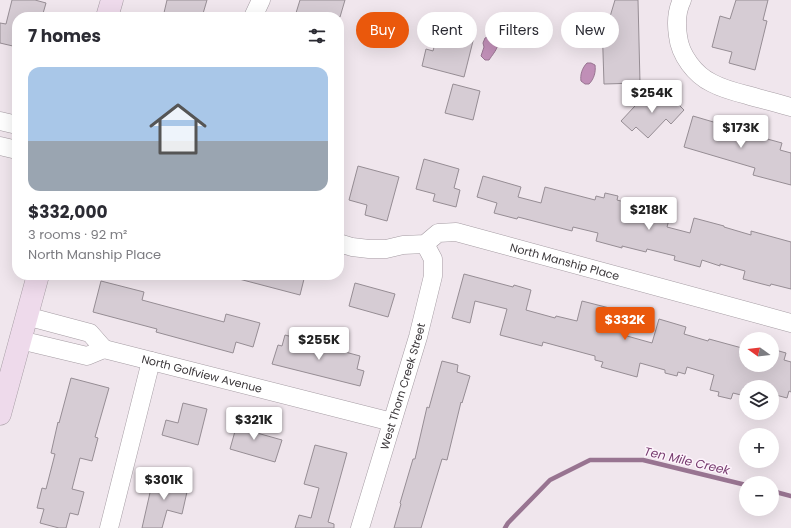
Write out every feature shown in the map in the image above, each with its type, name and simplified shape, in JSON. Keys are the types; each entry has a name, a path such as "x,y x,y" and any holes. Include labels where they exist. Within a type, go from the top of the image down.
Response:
{"main road":[{"path":"108,12 112,0"},
{"path":"0,414 37,280"}],"street":[{"path":"255,12 261,0"},
{"path":"682,0 678,8 676,25 679,42 686,59 697,72 711,83 726,90 791,107"},
{"path":"0,121 12,124"},
{"path":"0,146 12,149"},
{"name":"North Manship Place","path":"425,244 438,233 456,232 791,323"},
{"path":"344,245 369,249 386,249 403,244 425,244"},
{"name":"West Thorn Creek Street","path":"360,528 418,337 433,276 434,259 425,244"},
{"path":"20,340 87,356 104,349 90,333 26,316"},
{"name":"North Golfview Avenue","path":"104,349 392,422"},
{"path":"109,528 151,361"}],"shaded area":[{"path":"485,38 485,48 496,48 489,60 485,60 481,56 484,47 483,43"},
{"path":"587,63 595,65 595,70 591,82 589,84 585,84 581,81 581,76"}],"building":[{"path":"12,0 35,0 46,3 43,12 12,12 12,46 0,43 0,23 6,24"},
{"path":"167,0 207,0 203,12 164,12"},
{"path":"300,0 345,0 341,12 296,12"},
{"path":"615,0 638,0 640,83 604,84 603,48 619,48 619,12 611,12"},
{"path":"736,0 768,0 763,20 767,21 755,70 729,63 732,52 712,47 720,16 730,19"},
{"path":"434,48 471,48 464,77 422,66 426,49 433,51"},
{"path":"453,84 480,91 473,120 445,113"},
{"path":"666,92 684,110 671,124 666,119 648,138 636,127 632,131 621,121 647,93 656,102"},
{"path":"693,116 727,126 727,128 782,143 780,150 791,153 791,185 753,175 755,168 684,147"},
{"path":"424,159 459,169 454,188 460,190 456,207 433,201 435,194 416,189"},
{"path":"358,166 399,177 387,221 365,215 367,205 349,200"},
{"path":"483,176 521,187 518,197 541,203 545,187 595,200 596,196 604,198 605,193 618,196 617,200 646,208 648,202 672,209 667,227 690,233 694,218 751,235 751,231 791,242 791,289 771,284 770,286 743,279 745,271 720,264 720,266 702,260 700,267 674,260 675,256 647,249 646,252 622,246 622,248 596,241 598,233 573,227 572,231 518,217 517,219 494,213 497,203 477,197"},
{"path":"464,274 513,287 514,285 531,290 526,310 555,318 556,316 577,321 582,301 633,314 627,336 652,343 659,319 686,327 684,334 708,341 709,339 739,347 739,372 779,372 779,351 786,353 784,360 791,362 791,392 789,391 787,398 779,396 779,380 739,380 739,394 733,393 731,399 718,396 719,392 710,390 714,375 687,367 685,374 678,372 677,376 665,373 665,370 640,363 637,377 601,367 603,362 595,360 595,356 543,342 542,346 500,335 507,309 475,301 470,323 452,318"},
{"path":"243,280 304,280 300,295"},
{"path":"101,281 144,292 142,300 224,322 226,314 260,323 253,347 236,342 233,353 156,332 157,329 93,312"},
{"path":"355,283 395,294 388,317 349,306"},
{"path":"285,335 360,356 357,369 364,371 360,386 272,364 278,345 282,346"},
{"path":"442,361 458,365 457,372 470,376 462,403 461,402 447,460 442,459 421,528 394,528 413,459 415,459 427,407 429,408"},
{"path":"71,378 109,388 95,437 98,438 92,461 80,458 72,489 84,492 78,515 70,513 66,528 59,528 40,523 44,509 37,508 42,488 46,489 55,454 51,453 58,422 59,423"},
{"path":"183,403 207,409 198,445 162,435 166,420 178,423"},
{"path":"239,417 260,423 257,433 282,440 275,462 230,449"},
{"path":"315,445 347,453 328,522 334,524 334,528 295,528 299,515 311,518 319,488 304,484"},
{"path":"154,475 189,483 182,514 167,510 162,528 142,528"}],"waterway":[{"name":"Ten Mile Creek","path":"505,528 508,523 550,480 590,460 643,460 739,483"},
{"name":"Ten Mile Creek","path":"779,493 791,496"}]}
